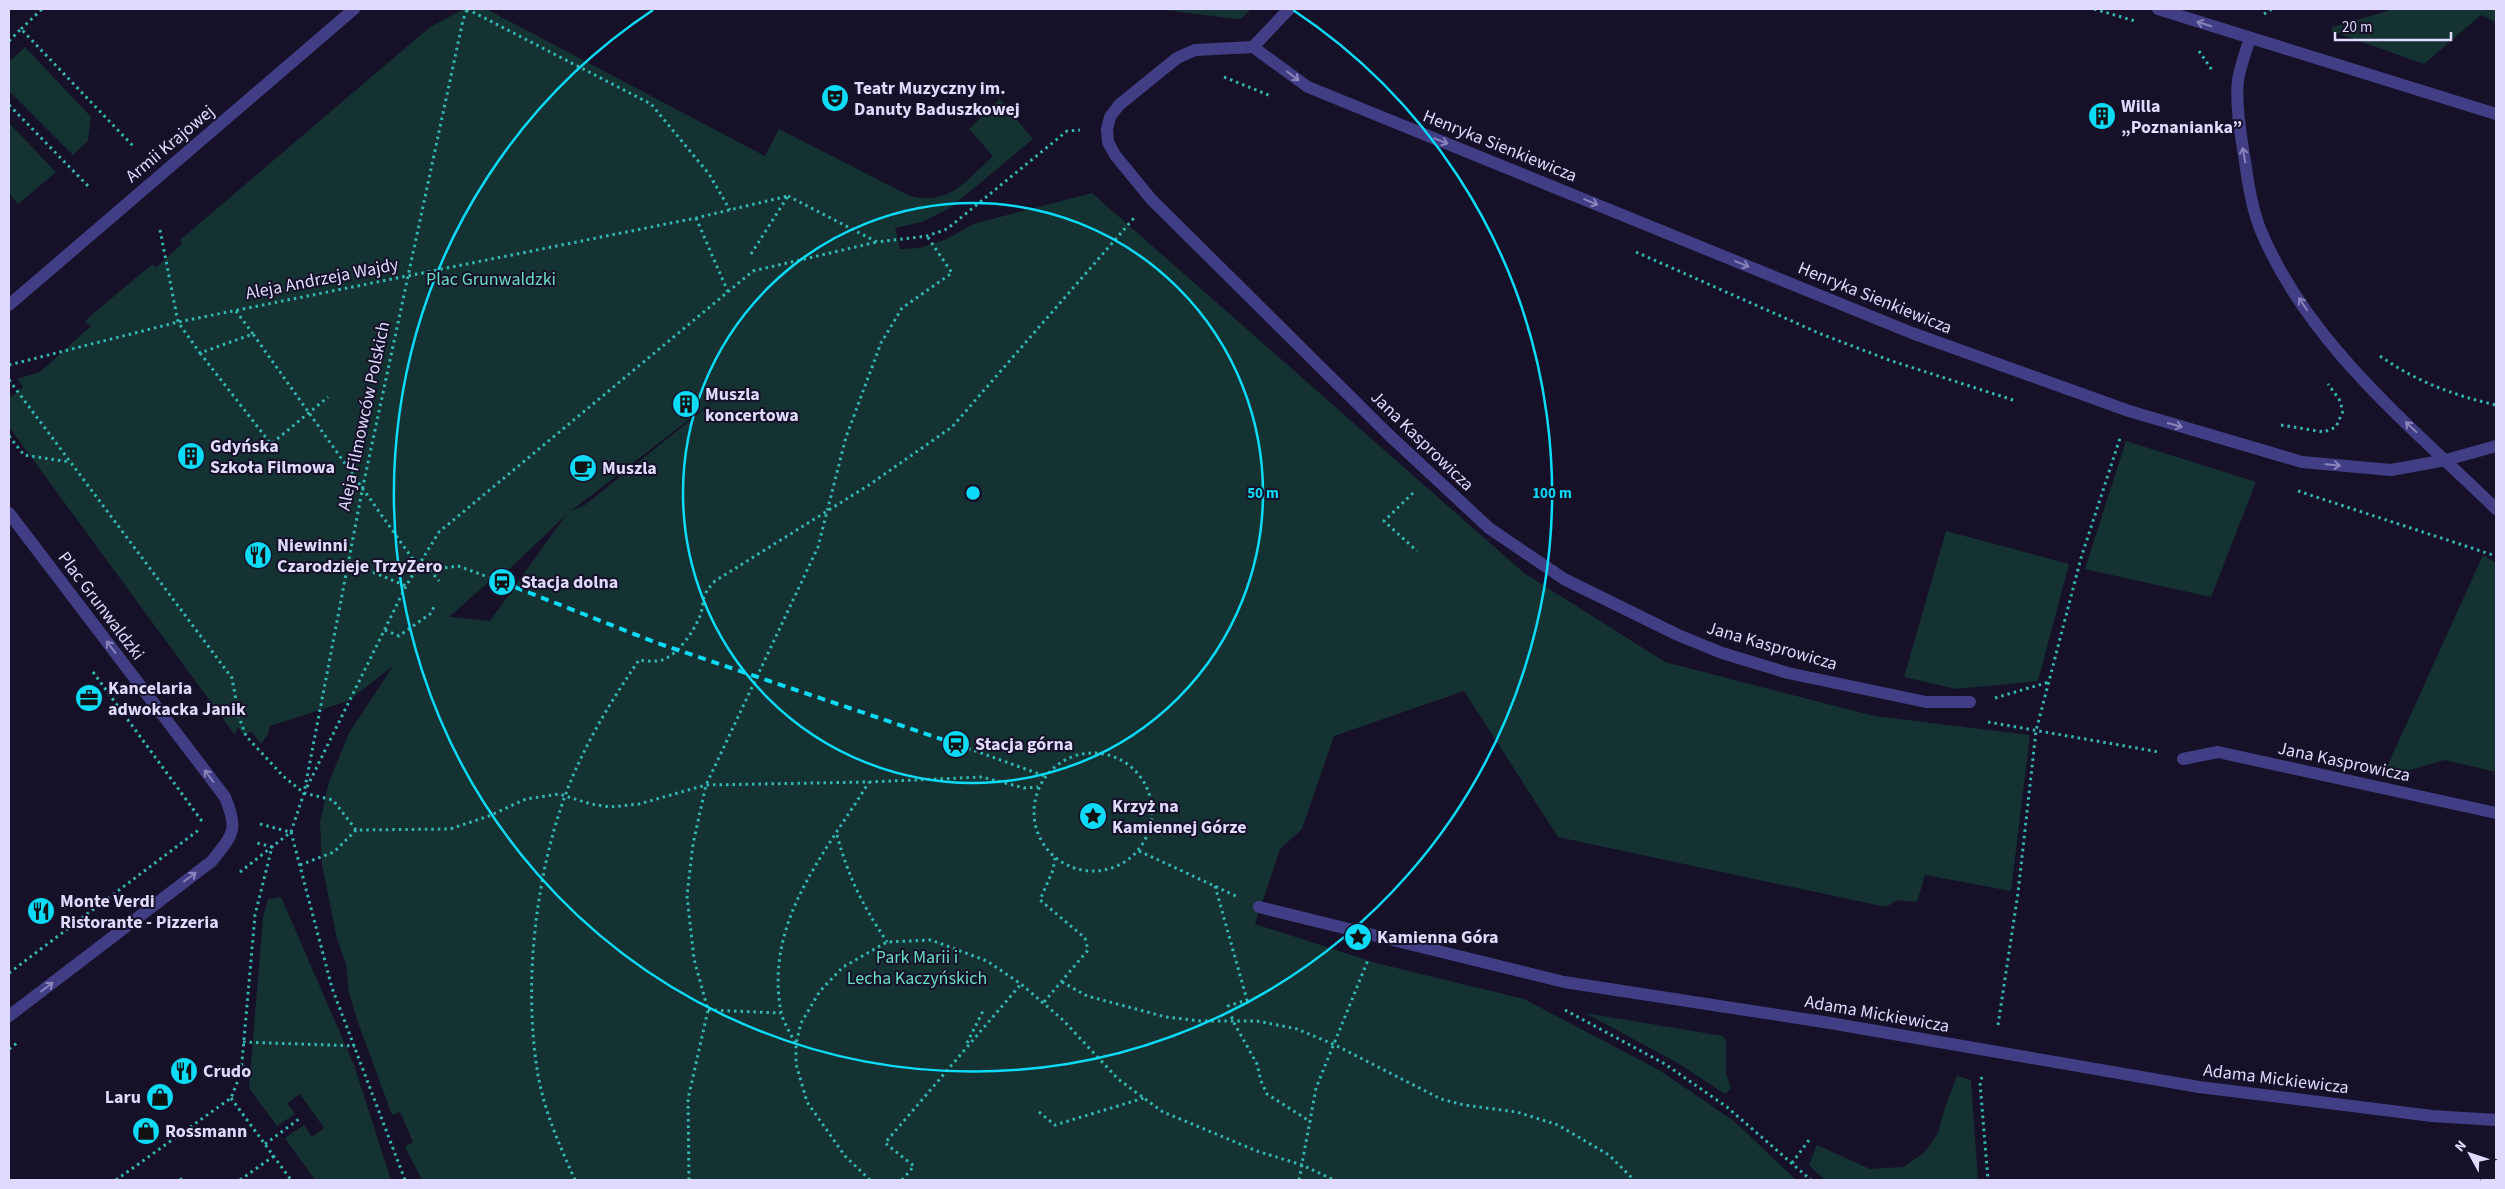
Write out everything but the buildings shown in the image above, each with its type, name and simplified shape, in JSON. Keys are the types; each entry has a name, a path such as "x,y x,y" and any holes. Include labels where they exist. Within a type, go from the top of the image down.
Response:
{"street":[{"name":"Armii Krajowej","path":"9,305 354,9"},
{"path":"1107,129 1110,118 1119,105 1177,58 1195,50 1253,47 1290,9"},
{"path":"2158,9 2496,114"},
{"path":"2250,38 2239,77 2240,133 2248,183 2260,229 2278,267 2331,344 2370,388 2496,510"},
{"name":"Henryka Sienkiewicza","path":"1253,47 1308,87 1912,333 2129,411 2302,462 2391,470 2446,460 2496,446"},
{"name":"Jana Kasprowicza","path":"1107,129 1108,142 1115,155 1151,199 1489,528 1564,580 1678,635 1722,653 1788,673 1926,702 1970,702"},
{"name":"Plac Grunwaldzki","path":"9,513 225,797 234,818"},
{"name":"Jana Kasprowicza","path":"2183,759 2218,752 2496,813"},
{"path":"9,1016 212,861 231,836 234,818"},
{"name":"Adama Mickiewicza","path":"1259,907 1564,982 1830,1023 2199,1087 2432,1116 2496,1120"}],"path":[{"path":"10,38 42,9"},
{"path":"467,9 651,104 709,174 730,210"},
{"name":"Aleja Filmowców Polskich","path":"291,832 304,792 363,486 407,275 467,9"},
{"path":"21,29 135,148"},
{"path":"2193,46 2200,52 2212,71"},
{"path":"1216,74 1274,97"},
{"path":"9,104 89,188"},
{"path":"304,792 417,564 439,532 753,271 877,242 927,236 946,229 1068,131 1107,129"},
{"path":"751,254 788,196 877,242"},
{"name":"Aleja Andrzeja Wajdy","path":"9,365 178,322 696,218 788,196"},
{"path":"575,1180 550,1121 537,1070 531,999 540,895 555,827 565,796 587,744 638,660 654,661 671,656 694,628 701,611 704,593 715,581 827,511 952,427 1151,199"},
{"path":"696,218 728,292"},
{"path":"160,230 178,322 271,444 328,397"},
{"path":"690,1180 688,1099 708,1010 694,959 687,896 693,844 706,785 818,547 846,438 881,344 902,308 952,274 927,236"},
{"path":"1628,249 1822,334 1889,360 2020,403"},
{"path":"236,310 417,564 430,570 439,580"},
{"path":"200,353 253,334"},
{"path":"2375,352 2412,375 2456,396 2496,405"},
{"path":"2276,425 2324,432 2336,428 2343,411 2339,399 2322,377"},
{"path":"9,380 232,678 239,717 246,736 283,776 304,792 333,800 356,830"},
{"path":"1993,1052 2018,893 2036,731 2081,558 2129,411"},
{"path":"2113,432 2130,437"},
{"path":"9,436 24,455 70,462"},
{"path":"1416,551 1384,521 1432,474"},
{"path":"2290,488 2496,556"},
{"path":"349,562 406,586"},
{"path":"430,570 458,566 502,582"},
{"path":"384,630 398,636 430,614 434,607"},
{"path":"9,973 205,826 90,667"},
{"path":"1970,702 1993,699 2049,682"},
{"path":"1981,721 2146,748"},
{"path":"956,744 1046,776"},
{"path":"1092,752 1112,756 1130,766 1147,786 1152,806 1151,826 1139,851 1113,868 1098,872 1083,871 1068,866 1055,858 1044,847 1037,833 1034,818 1034,802 1038,788 1046,776 1066,759 1092,752"},
{"path":"300,865 334,852 356,830 450,829 489,816 526,798 559,794 591,804 610,807 638,804 706,785 869,782 982,777 1024,788 1038,788"},
{"path":"796,1044 781,1013 779,976 781,943 792,908 802,885 869,782"},
{"path":"234,818 291,832 332,988 405,1180"},
{"path":"836,834 850,879 863,907 887,942"},
{"path":"116,1180 231,1098 241,1073 255,915 272,848"},
{"path":"1139,851 1215,886 1247,1000 1228,1006 1232,1021 1257,1064 1261,1081 1267,1094 1310,1122"},
{"path":"1044,1002 1088,950 1084,938 1040,900 1053,870 1055,858"},
{"path":"1299,1180 1316,1088 1378,936"},
{"path":"870,1180 846,1156 807,1102 796,1064 796,1044 801,1022 820,991 843,967 887,942 932,940 987,960 1021,984 1044,1002 1118,1079 1163,1112 1257,1151 1302,1165 1334,1180"},
{"path":"1062,982 1087,996 1166,1017 1200,1021 1257,1021 1297,1029 1333,1044 1441,1099 1464,1105 1517,1112 1558,1125 1609,1155 1634,1180"},
{"path":"902,1180 914,1166 885,1142 1021,984"},
{"path":"1564,1006 1565,1011 1665,1064 1727,1107 1811,1180"},
{"path":"964,1048 984,1008"},
{"path":"708,1010 781,1013"},
{"path":"243,1042 355,1046"},
{"path":"1983,1075 1980,1083 1988,1180"},
{"path":"231,1098 291,1180"},
{"path":"1039,1112 1055,1125 1144,1098"},
{"path":"265,1144 299,1118"},
{"path":"1792,1163 1809,1140"},
{"path":"240,1180 274,1156"}],"green space":[{"name":"Park Marii i Lecha Kaczyńskich","path":"464,9 486,9 765,156 779,129 910,196 924,198 947,194 956,189 993,156 969,129 1000,99 1033,139 950,208 922,222 895,228 900,249 920,248 947,239 973,224 1092,193 1524,573 1665,662 1874,716 2030,735 2011,891 1925,875 1917,902 1897,900 1886,907 1558,837 1464,691 1334,736 1302,829 1280,849 1255,924 1376,963 1524,999 1659,1070 1734,1121 1796,1180 422,1180 405,1147 413,1142 400,1112 392,1115 359,1025 349,993 346,964 337,939 322,865 320,822 329,782 349,733 393,666 348,701 270,726 268,734 261,744 252,732 243,734 238,727 235,735 9,427 9,393 12,397 23,387 17,379 40,372 91,326 85,322 89,317 150,266 155,265 155,268 182,244 180,240 430,27","holes":["744,377 585,505 571,511","566,515 490,621 449,617 500,572 504,574"]},
{"path":"1158,9 1251,9 1242,18 1236,19"},
{"path":"2394,9 2496,9 2496,22 2481,15 2424,64 2331,31 2333,27"},
{"path":"25,47 91,117 88,141 73,155 9,91 9,62"},
{"path":"9,123 56,172 18,204 9,193"},
{"path":"2126,441 2256,482 2211,597 2085,569"},
{"path":"1946,531 2069,564 2038,681 1956,689 1904,677"},
{"path":"2483,555 2496,563 2496,772 2445,760 2382,778"},
{"path":"281,897 354,1065 391,1180 315,1180 285,1138 304,1125 312,1137 324,1128 300,1094 287,1103 295,1114 277,1126 249,1088 263,917 268,899"},
{"path":"1585,1013 1723,1036 1726,1041 1726,1074 1731,1088 1725,1094 1676,1062"},
{"path":"1957,1076 1971,1080 1978,1180 1825,1180 1809,1165 1817,1145 1870,1169 1903,1167 1924,1153 1938,1133 1945,1107"}],"railway":[{"path":"502,582 657,643 956,744"}],"place":[{"name":"Teatr Muzyczny im. Danuty Baduszkowej","path":"835,98"},
{"name":"Willa „Poznanianka”","path":"2102,116"},
{"name":"Muszla koncertowa","path":"686,404"},
{"name":"Gdyńska Szkoła Filmowa","path":"191,456"},
{"name":"Muszla","path":"583,468"},
{"name":"Niewinni Czarodzieje TrzyZero","path":"258,555"},
{"name":"Stacja dolna","path":"502,582"},
{"name":"Kancelaria adwokacka Janik","path":"89,698"},
{"name":"Stacja górna","path":"956,744"},
{"name":"Krzyż na Kamiennej Górze","path":"1093,816"},
{"name":"Monte Verdi Ristorante - Pizzeria","path":"41,911"},
{"name":"Kamienna Góra","path":"1358,937"},
{"name":"Crudo","path":"184,1071"},
{"name":"Laru","path":"160,1097"},
{"name":"Rossmann","path":"146,1131"}]}
